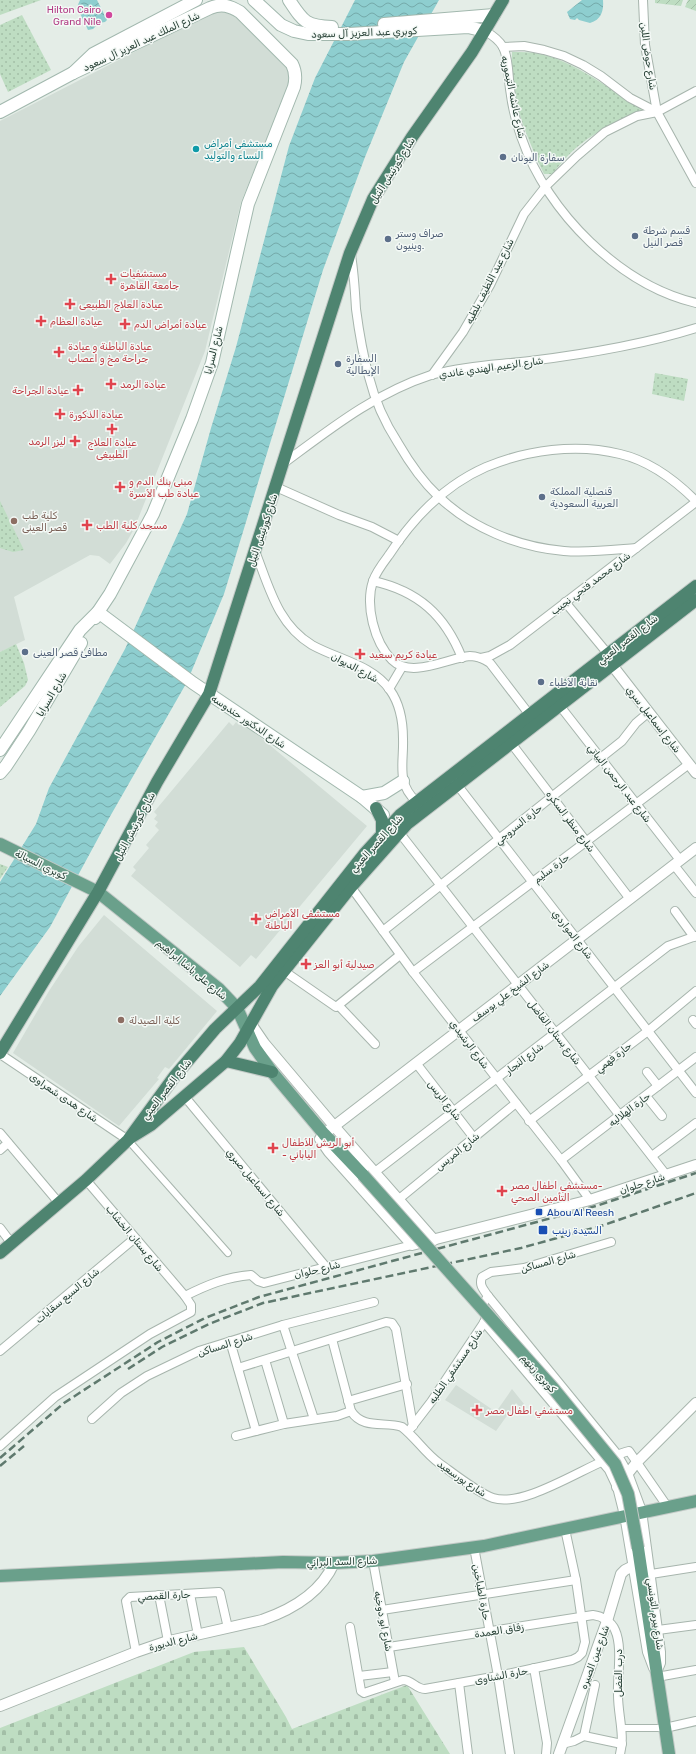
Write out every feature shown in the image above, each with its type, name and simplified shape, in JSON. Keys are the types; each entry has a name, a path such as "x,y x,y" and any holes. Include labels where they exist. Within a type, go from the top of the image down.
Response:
{"highway":[{"name":"شارع كورنيش النيل","path":"0,1053 98,892 153,788 210,699 255,551 350,253 373,199 412,137 459,71 503,0"},
{"name":"شارع القصر العيني","path":"0,1253 86,1180 128,1140 174,1077 215,1029 260,986 341,882 382,834 416,816 560,706 610,660 696,586"},
{"name":"شارع القصر العيني","path":"128,1140 143,1131 226,1061 240,1043 272,986 351,887 416,801 529,714 696,600"},
{"path":"376,808 382,820 382,834"},
{"path":"226,1061 272,1072"}],"main road":[{"path":"93,54 106,41 188,0"},
{"path":"93,54 196,0"},
{"name":"كوبري عبد العزيز آل سعود","path":"254,0 281,25 301,33 347,27 462,22 494,15"},
{"name":"كوبري عبد العزيز آل سعود","path":"289,0 306,22 323,30"},
{"name":"شارع الملك عبد العزيز آل سعود","path":"0,112 73,73 210,8 223,5 232,7 240,12 292,64 295,70 295,76"},
{"path":"281,25 291,22 297,12"},
{"name":"كوبري عبد العزيز آل سعود","path":"462,22 474,28 485,31"},
{"name":"شارع الملك عبد العزيز آل سعود","path":"73,73 93,54"},
{"name":"شارع السرايا","path":"0,773 29,731 124,568 153,514 192,419 212,363 248,204 294,87 295,76"},
{"name":"شارع السرايا","path":"0,750 80,630 98,612"},
{"name":"شارع الدكتور حندوسه","path":"98,612 193,683 210,699 362,797 376,808 395,827"},
{"path":"362,797 384,793 403,781"},
{"name":"كوبري السيالة","path":"0,844 81,883"},
{"name":"شارع على باشا ابراهيم","path":"81,883 98,892 218,990 237,1008 249,1028 254,1048 272,1072 324,1134 363,1175"},
{"name":"كوبري زينهم","path":"363,1175 553,1388 615,1464 628,1494 638,1548 657,1675"},
{"name":"شارع السد البراني","path":"0,1576 283,1562 334,1563 373,1561 474,1547 696,1501"},
{"name":"شارع بيرم التونسي","path":"657,1675 669,1754"}],"street":[{"name":"شارع حوض اللبن","path":"644,0 645,45 657,112 696,183"},
{"name":"شارع عائشه التيموريه","path":"485,31 492,35 503,47 512,97 522,139 533,165 556,203 593,244 614,262 636,277 660,290 696,303"},
{"path":"503,47 524,46 564,56 583,65 601,76 630,98 657,112"},
{"name":"شارع عبد اللطيف بلطيه","path":"432,375 463,332 490,285 524,214 546,186 577,156 605,132 637,116 657,112 696,91"},
{"path":"350,253 354,272 360,332 375,399 402,451 417,472 438,496 456,511 476,524 496,534 518,542 564,551 636,548"},
{"name":"شارع الزعيم الهندي غاندي","path":"284,463 333,427 375,399 414,381 432,375 472,368 594,352 658,339 696,328"},
{"path":"529,714 490,663 481,658 471,656 424,667 402,667 392,660 377,635 371,608 373,581 399,540 414,521 438,496 465,478 506,459 536,452 574,449 597,450 620,454 637,460 669,477 696,501"},
{"path":"276,487 339,515 372,527 399,540"},
{"path":"696,489 696,501"},
{"name":"شارع محمد فتحي نجيب","path":"481,658 490,656 510,645 696,501"},
{"name":"شارع الديوان","path":"255,551 272,598 288,624 312,644 375,675 389,689 400,710 402,721 404,738 403,781"},
{"path":"373,581 402,590 428,607 448,630 462,658"},
{"path":"565,602 610,660"},
{"name":"شارع إسماعيل سري","path":"610,660 696,773"},
{"path":"389,689 402,667"},
{"name":"شارع عبد الرحمن البياتي","path":"560,706 636,804 677,862 696,893"},
{"name":"حارة السروجي","path":"383,931 622,741 632,728 649,712"},
{"name":"شارع منظر السكره","path":"511,744 630,899"},
{"name":"حارة سليم","path":"413,972 689,764"},
{"name":"شارع المواردي","path":"450,775 696,1093"},
{"path":"403,781 407,792 416,801"},
{"name":"شارع بستان الفاضل","path":"395,827 667,1176"},
{"name":"شارع الشيخ علي يوسف","path":"324,1134 696,848"},
{"name":"شارع الرشيدي","path":"351,887 400,955 561,1160 590,1200"},
{"path":"675,911 695,936"},
{"name":"شارع النجار","path":"375,1172 668,946 695,936"},
{"path":"338,1006 400,955"},
{"path":"284,971 338,1006 375,1044"},
{"name":"حارة فهمي","path":"529,1121 648,1031 696,991"},
{"name":"شارع على باشا ابراهيم","path":"249,1028 264,1043 334,1126 434,1240"},
{"name":"شارع هدى شعراوى","path":"0,1053 128,1140"},
{"name":"حارة الهلاليه","path":"561,1160 696,1057"},
{"name":"شارع الريس","path":"416,1063 474,1138"},
{"path":"647,1072 658,1086"},
{"path":"646,1096 662,1116"},
{"name":"شارع اسماعيل صبري","path":"185,1097 326,1267"},
{"name":"شارع المريس","path":"399,1199 516,1104"},
{"path":"652,1156 696,1123"},
{"path":"0,1133 59,1203"},
{"name":"شارع على باشا ابراهيم","path":"324,1134 320,1139 321,1142 412,1245"},
{"path":"128,1140 228,1253"},
{"path":"0,1150 8,1143"},
{"name":"شارع حلوان","path":"185,1296 200,1288 233,1276 251,1276 264,1283 434,1240 590,1200 667,1176 696,1165"},
{"name":"شارع بستان الخشاب","path":"86,1180 185,1296"},
{"path":"0,1228 12,1244"},
{"name":"شارع السبع سقايات","path":"0,1351 135,1238"},
{"name":"شارع المساكن","path":"488,1296 480,1281 485,1274 524,1268 611,1242"},
{"path":"1,1444 55,1397 150,1334 190,1312 191,1305 185,1296"},
{"name":"شارع مستشفي الطلبه","path":"411,1429 431,1402 484,1322 486,1315 483,1304 488,1296"},
{"name":"شارع بيرم التونسي","path":"488,1296 617,1454 628,1473 642,1511 662,1658 657,1675"},
{"name":"شارع المساكن","path":"92,1419 121,1393 148,1376 199,1351 283,1325 374,1302"},
{"path":"238,1368 386,1322 392,1323 396,1329 407,1384 411,1429"},
{"name":"شارع بيرم التونسي","path":"484,1322 602,1460 617,1486 624,1515 647,1652 650,1663 657,1675"},
{"path":"283,1325 314,1419"},
{"path":"236,1436 284,1424 337,1416 351,1411 332,1339"},
{"path":"230,1341 256,1431"},
{"path":"265,1360 284,1424"},
{"path":"348,1402 407,1384"},
{"path":"617,1486 637,1462 696,1403"},
{"name":"شارع بورسعيد","path":"351,1411 357,1418 367,1423 394,1424 411,1429 427,1453 439,1463 483,1493 500,1500 535,1494 617,1454 630,1451 637,1462"},
{"path":"637,1462 667,1506"},
{"name":"حارة الشناوى","path":"350,1627 361,1691 364,1693 395,1682 407,1680 421,1689 459,1683 498,1676 578,1657 584,1648 585,1642 576,1580 565,1529"},
{"name":"حارة الطباخين","path":"474,1547 498,1676 510,1754"},
{"name":"شارع ابو دوخيه","path":"373,1561 390,1647 395,1682"},
{"name":"شارع الديورة","path":"0,1706 136,1652 168,1641 262,1620 288,1610 304,1599 316,1588 324,1579 334,1563"},
{"name":"شارع عين الصيره","path":"559,1754 607,1621 621,1574 633,1566"},
{"path":"651,1574 696,1567"},
{"path":"382,1610 576,1580"},
{"name":"حارة القمصي","path":"136,1652 126,1601 130,1597 220,1593 228,1628"},
{"path":"190,1594 198,1634"},
{"path":"159,1595 168,1641"},
{"name":"زقاق العمدة","path":"390,1647 582,1617 596,1616 607,1621"},
{"name":"درب الفضل","path":"607,1621 616,1632 618,1644 618,1696 622,1728 622,1744 620,1754"},
{"path":"658,1630 696,1625"},
{"path":"534,1668 547,1743 546,1754"},
{"path":"657,1675 696,1670"},
{"path":"359,1676 393,1672"},
{"path":"459,1683 468,1754"},
{"path":"584,1736 595,1685"},
{"path":"622,1728 665,1728 696,1721"},
{"path":"562,1744 574,1741 584,1736 622,1744"}],"shaded area":[{"name":"مستشفيات جامعة القاهرة","path":"214,11 234,11 287,67 290,75 289,84 241,202 205,351 134,529 126,543 110,564 99,556 90,555 14,597 25,640 0,652 0,121"},
{"path":"229,722 233,726 236,722 239,725 242,722 367,826 256,959 251,955 240,967 131,876 136,870 133,867 149,848 146,845 159,830 155,826 158,822 154,819 157,815 154,812"},
{"name":"كلية الصيدلة","path":"104,915 217,1011 169,1069 165,1067 157,1078 159,1079 119,1126 13,1053 49,991 78,947"},
{"name":"مستشفي اطفال مصر","path":"456,1385 496,1412 512,1389 524,1404 520,1407 516,1403 496,1431 445,1400"}],"green space":[{"path":"0,0 41,0 0,15"},
{"path":"655,0 683,0 681,6 655,3"},
{"path":"688,0 696,0 696,11 685,7"},
{"path":"22,15 51,70 8,92 0,74 0,25"},
{"path":"512,52 530,52 540,54 566,63 593,78 643,110 593,135 571,152 553,174 544,174 525,130 516,100 513,85"},
{"path":"655,373 688,379 684,401 652,394"},
{"path":"0,501 24,550 13,552 0,548"},
{"path":"16,644 24,663 28,680 25,686 0,707 0,652"},
{"path":"0,864 8,867 0,879"},
{"path":"244,1647 292,1729 407,1685 450,1754 0,1754 0,1728 194,1652"}],"water":[{"path":"80,0 97,0 107,20 99,23 93,29 88,30 77,7"},
{"path":"355,0 439,0 404,62 365,157 323,270 224,594 187,682 108,820 50,927 0,996 0,882 36,824 49,788 125,649 187,514 236,347 289,146 315,78"},
{"path":"582,0 603,0 601,14 594,22 590,23 577,18 575,20 570,19 567,12"}],"railway":[{"path":"0,1458 64,1403 158,1342 205,1318 259,1297 596,1206 696,1173"},
{"path":"128,1369 162,1347 209,1324 263,1303 521,1248 604,1225 696,1193"},
{"path":"0,1466 24,1446"}],"place":[{"name":"Hilton Cairo Grand Nile","path":"109,15"},
{"name":"مستشفى أمراض النساء والتوليد","path":"196,149"},
{"name":"سفارة اليونان","path":"503,157"},
{"name":"قسم شرطة قصر النيل","path":"635,236"},
{"name":"صراف وستر وينيون.","path":"388,239"},
{"name":"مستشفيات جامعة القاهرة","path":"111,279"},
{"name":"عيادة العلاج الطبيعى","path":"70,304"},
{"name":"عيادة العظام","path":"41,321"},
{"name":"عيادة أمراض الدم","path":"125,324"},
{"name":"عيادة الباطنة و عيادة جراحة مخ و اعصاب","path":"59,352"},
{"name":"السفارة الإيطالية","path":"338,364"},
{"name":"عيادة الرمد","path":"111,384"},
{"name":"عيادة الجراحة","path":"78,390"},
{"name":"عيادة الذكورة","path":"60,414"},
{"name":"عيادة العلاج الطبيغى","path":"112,429"},
{"name":"ليزر الرمد","path":"75,441"},
{"name":"مبنى بنك الدم و عيادة طب الأسرة","path":"120,487"},
{"name":"قنصلية المملكة العربية السعودية","path":"542,497"},
{"name":"كلية طب قصر العينى","path":"14,521"},
{"name":"مسجد كلية الطب","path":"87,525"},
{"name":"مطافئ قصر العينى","path":"25,652"},
{"name":"عيادة كريم سعيد","path":"360,654"},
{"name":"نقابة الأطباء","path":"541,682"},
{"name":"مستشفى الأمراض الباطنة","path":"256,919"},
{"name":"صيدلية أبو العز","path":"306,964"},
{"name":"كلية الصيدلة","path":"121,1020"},
{"name":"أبو الريش للأطفال - الياباني","path":"273,1148"},
{"name":"مستشفي اطفال مصر- التأمين الصحي","path":"502,1191"},
{"name":"Abou Al Reesh","path":"539,1212"},
{"name":"السيدة زينب","path":"543,1230"},
{"name":"مستشفي اطفال مصر","path":"477,1410"}]}
